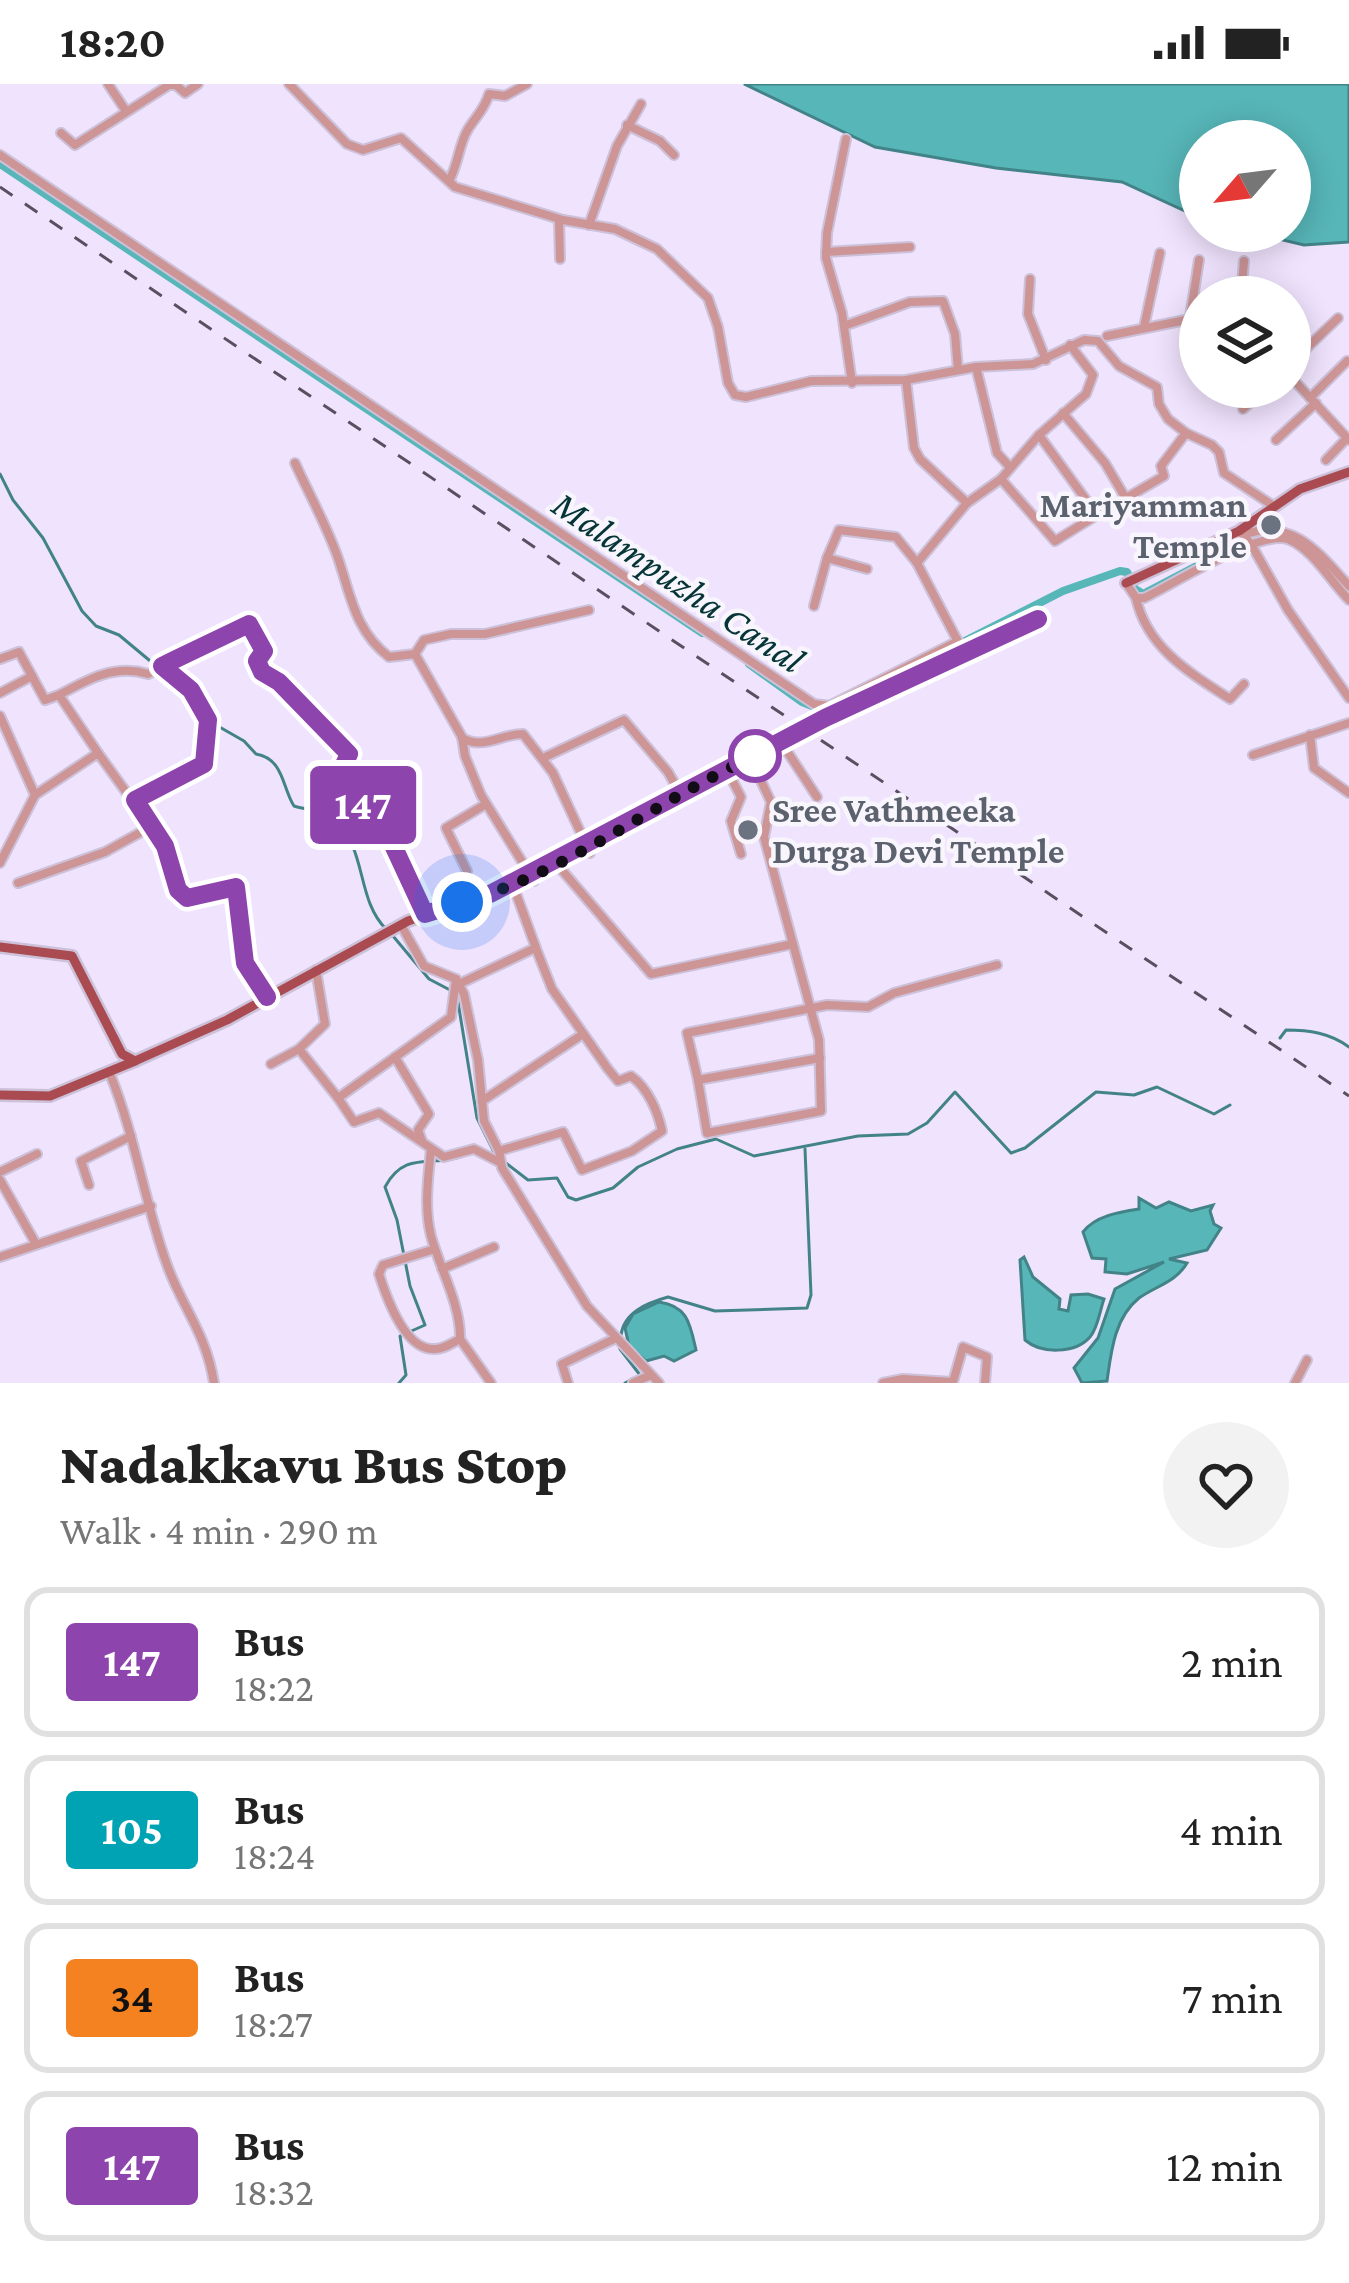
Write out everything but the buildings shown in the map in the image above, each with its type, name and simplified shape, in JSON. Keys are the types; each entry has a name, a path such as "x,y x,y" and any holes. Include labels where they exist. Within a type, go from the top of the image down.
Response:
{"main road":[{"path":"1131,582 1242,533 1272,505 1300,489 1349,472"},
{"path":"0,1095 50,1096 110,1074 227,1020 393,929 490,894 825,718 1038,619"},
{"path":"0,947 73,956 122,1054 135,1061"}],"street":[{"path":"108,84 126,111"},
{"path":"61,134 76,145 155,88 172,84 185,93 198,84"},
{"path":"289,84 347,144 363,150 401,138 449,181 484,198 634,236 657,249 708,298 735,395 746,397 827,379 852,383 906,380 976,367 1033,364 1084,340 1104,345 1120,366 1157,387 1163,412 1186,433 1212,446 1222,459 1224,473 1272,505"},
{"path":"449,181 467,130 483,112 489,94 505,96 527,84"},
{"path":"589,225 627,125 641,104"},
{"path":"627,125 661,140 674,155"},
{"path":"846,140 826,252 852,383"},
{"path":"0,155 805,700 824,706 842,700 961,646 917,563 896,537 839,530 814,607"},
{"path":"560,220 560,259"},
{"path":"826,252 910,247"},
{"path":"1144,327 1160,253"},
{"path":"1198,276 1199,260"},
{"path":"1243,276 1244,261"},
{"path":"1030,279 1028,314 1046,360"},
{"path":"844,326 910,302 943,301 951,317 958,370"},
{"path":"1311,344 1338,318"},
{"path":"1107,335 1179,320"},
{"path":"917,563 967,503 1001,479 1039,435 1086,394 1093,375 1070,346"},
{"path":"1276,440 1347,362"},
{"path":"976,367 997,453 1009,466"},
{"path":"906,380 914,448 967,503"},
{"path":"1313,401 1348,439 1326,460"},
{"path":"1063,413 1105,463 1125,497"},
{"path":"1001,479 1055,542 1164,476 1161,466 1186,433"},
{"path":"1039,435 1097,514"},
{"path":"295,463 338,558 347,598 370,642 389,657 415,655"},
{"path":"1349,586 1292,533 1272,528 1242,533 1349,698"},
{"path":"1136,598 1251,544 1275,538 1292,540 1349,600"},
{"path":"827,558 867,569"},
{"path":"1131,582 1157,644 1230,699 1244,684"},
{"path":"415,655 424,640 484,634 589,610"},
{"path":"0,659 19,652 45,700 109,672 130,668 148,674 249,624 264,651 257,661 262,672 279,682 349,754 339,775 358,802 379,815 425,914"},
{"path":"415,655 462,737 486,804 534,881"},
{"path":"135,800 204,764 208,720 191,690 162,666"},
{"path":"0,693 32,676"},
{"path":"59,694 165,846 178,890 187,898 236,887 245,963 267,997"},
{"path":"842,700 852,712"},
{"path":"0,716 35,795"},
{"path":"543,758 624,720 682,796"},
{"path":"1253,755 1349,723"},
{"path":"462,737 472,744 523,734 543,758 590,853"},
{"path":"1310,734 1314,768 1349,793"},
{"path":"785,748 817,797"},
{"path":"0,863 35,795 98,753"},
{"path":"753,764 771,802 764,837 809,1008 819,1040 820,1111 707,1133 687,1033 809,1008 868,1007 893,993 997,965"},
{"path":"729,774 741,797 731,821 741,854"},
{"path":"467,872 446,828 486,804"},
{"path":"18,884 105,852 152,826"},
{"path":"561,869 651,974 794,944"},
{"path":"298,1049 354,1122 379,1113 429,1152 444,1157 478,1151 500,1157 563,1132 583,1170 632,1150 662,1131 659,1115 638,1080 632,1076 618,1082 552,989 514,888"},
{"path":"393,929 424,966 456,982 478,1060 484,1121 500,1157 571,1284 614,1339 655,1379"},
{"path":"338,1098 451,1017 456,982 537,951"},
{"path":"271,1064 298,1049 325,1024 316,970"},
{"path":"482,1101 583,1034"},
{"path":"394,1057 430,1114 418,1130 429,1152 427,1191 436,1249 460,1339 491,1383"},
{"path":"698,1080 820,1058"},
{"path":"110,1074 167,1266 192,1311 214,1383"},
{"path":"89,1185 81,1161 131,1136"},
{"path":"36,1244 0,1176 37,1154"},
{"path":"0,1257 151,1206"},
{"path":"442,1269 494,1247"},
{"path":"436,1249 383,1265 379,1274 399,1325 424,1347 436,1350 460,1339"},
{"path":"568,1383 562,1364 614,1339"},
{"path":"883,1383 903,1379 953,1382 963,1348 987,1357 985,1383"},
{"path":"1295,1383 1307,1360"},
{"path":"633,1383 655,1379"}],"shaded area":[{"path":"744,84 1349,84 1349,242 1311,245 1311,120 1179,120 1179,208 1122,182 996,168 875,147"},
{"path":"1139,1198 1156,1208 1169,1202 1191,1211 1213,1205 1214,1224 1221,1228 1207,1250 1169,1259 1187,1263 1124,1315 1107,1381 1082,1383 1074,1368 1098,1338 1115,1289 1164,1262 1127,1274 1105,1272 1106,1259 1092,1258 1083,1232 1101,1218 1139,1209"},
{"path":"1024,1257 1033,1277 1060,1299 1059,1309 1068,1311 1071,1295 1104,1299 1095,1329 1084,1343 1058,1350 1025,1340 1020,1260"},
{"path":"659,1302 682,1312 692,1332 696,1350 674,1361 664,1356 646,1361 629,1346 625,1328 633,1314"}],"waterway":[{"name":"Malampuzha Canal","path":"0,164 702,633"},
{"path":"0,474 13,500 43,538 82,611 167,675"},
{"name":"Malampuzha Canal","path":"955,646 1063,591 1120,571 1127,572 1143,594 1252,537"},
{"name":"Malampuzha Canal","path":"1330,573 1349,594"},
{"name":"Malampuzha Canal","path":"749,664 817,708"},
{"path":"184,688 201,715"},
{"path":"209,721 272,762 294,806 328,815 343,830 357,857 370,903 386,929"},
{"path":"393,936 429,979 450,990"},
{"path":"457,996 477,1118 495,1154"},
{"path":"1280,1038 1286,1030 1311,1032 1349,1047"},
{"path":"502,1160 528,1180 557,1178 568,1197 576,1200 613,1188 638,1167 677,1149 716,1139 754,1156 858,1136 908,1134 927,1123 955,1092 1011,1153 1025,1148 1096,1092 1134,1095 1157,1087 1214,1114 1230,1105"},
{"path":"621,1335 632,1314 668,1297 715,1311 807,1308 811,1295 805,1149"},
{"path":"399,1383 406,1375 400,1336 425,1325 385,1187 393,1175 412,1163 465,1155"},
{"path":"620,1349 640,1375 625,1383"}],"railway":[{"path":"0,187 1349,1096"}],"bus line":[{"name":"147","path":"267,997 245,963 236,887 187,898 178,890 165,846 135,800 204,764 208,720 191,690 162,666 174,660 249,624 264,651 257,661 262,672 279,682 349,754 339,775 358,802 379,815 425,914 490,894 825,718 1038,619"}],"place":[{"name":"Mariyamman Temple","path":"1271,525"},
{"name":"Sree Vathmeeka Durga Devi Temple","path":"748,830"}],"route":[{"path":"462,902 490,894 566,857 755,756"}]}
